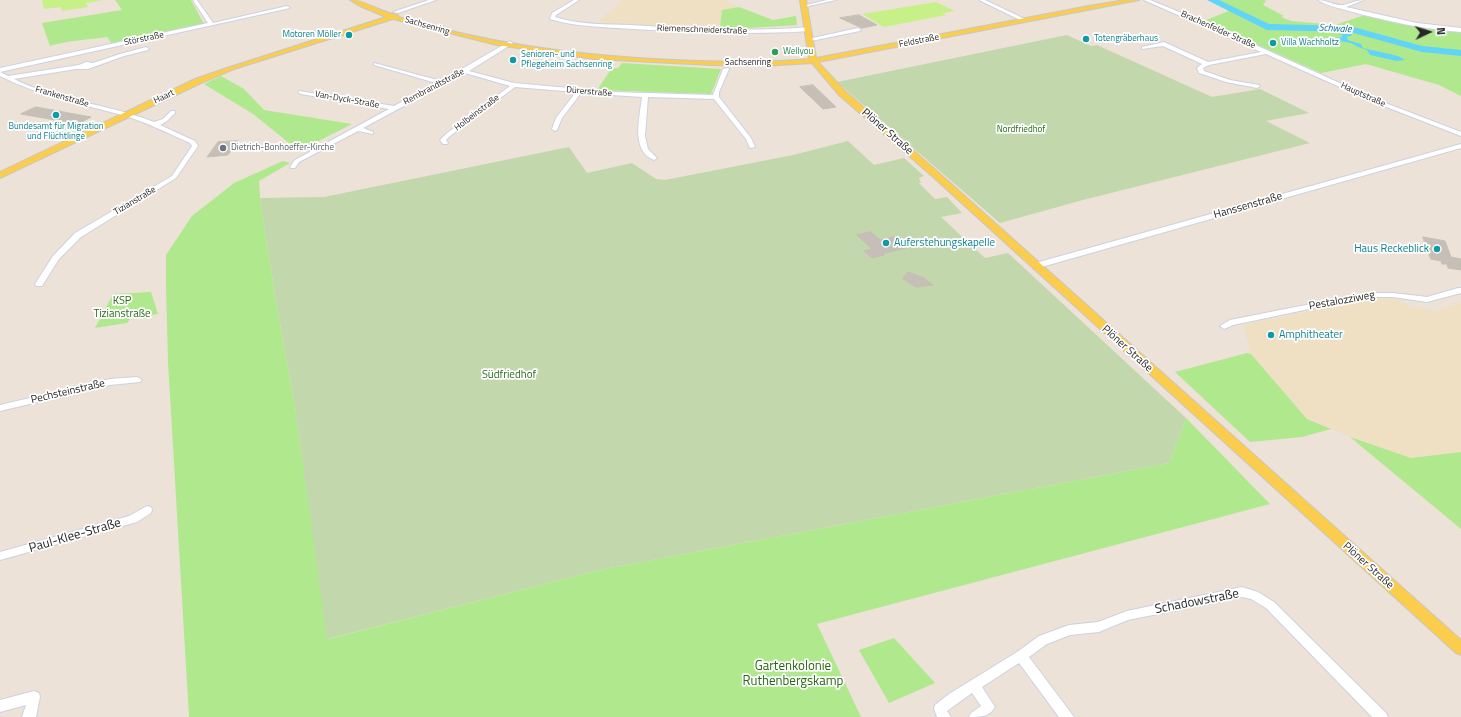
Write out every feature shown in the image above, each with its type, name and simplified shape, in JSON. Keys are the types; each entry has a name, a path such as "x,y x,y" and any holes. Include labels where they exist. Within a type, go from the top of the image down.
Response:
{"main road":[{"name":"Sachsenring","path":"352,0 379,12 395,14"},
{"name":"Sachsenring","path":"363,0 395,14 445,29 508,44 578,55 667,62 776,63 813,60"},
{"name":"Feldstraße","path":"813,60 833,58 1024,20 1136,0"},
{"path":"804,3 811,39 813,60"},
{"path":"366,22 378,16 379,12"},
{"name":"Haart","path":"334,35 366,22 395,14"},
{"name":"Haart","path":"0,175 185,87 232,68 395,14"},
{"name":"Plöner Straße","path":"813,60 842,93 935,174 1035,266 1461,649"}],"street":[{"path":"194,0 211,24"},
{"name":"Haart","path":"395,14 434,0"},
{"name":"Haart","path":"395,14 438,0"},
{"name":"Riemenschneiderstraße","path":"577,0 554,14 552,18 595,24 682,30 756,31 809,28"},
{"path":"804,3 834,0"},
{"path":"981,0 1024,20"},
{"name":"Brachenfelder Straße","path":"1146,0 1182,14 1267,52"},
{"path":"1320,0 1342,7 1422,26 1442,30 1461,30"},
{"path":"1342,7 1362,0"},
{"name":"Störstraße","path":"0,70 287,8"},
{"path":"811,39 858,30"},
{"name":"Rembrandtstraße","path":"293,166 297,161 304,157 464,71 508,44"},
{"path":"1144,48 1164,44 1207,64"},
{"path":"8,78 78,67 86,64 93,65 146,49"},
{"path":"1257,86 1235,85 1201,72 1200,68 1207,64 1267,52"},
{"name":"Hauptstraße","path":"1267,52 1373,100 1461,134"},
{"path":"376,64 442,83"},
{"path":"726,69 716,92 716,97 749,139 752,147"},
{"name":"Dürerstraße","path":"464,71 514,85 579,92 646,96 716,97"},
{"name":"Frankenstraße","path":"0,74 59,98 126,115"},
{"name":"Holbeinstraße","path":"445,143 443,140 448,135 514,85"},
{"name":"Van-Dyck-Straße","path":"301,92 394,108"},
{"path":"555,129 559,118 579,92"},
{"path":"646,96 642,121 643,142 646,150 654,158"},
{"path":"156,124 165,120 173,112"},
{"name":"Tizianstraße","path":"39,284 51,263 65,246 78,235 174,177 195,146 193,142 156,124 126,115"},
{"path":"357,128 371,133"},
{"name":"Hanssenstraße","path":"1035,266 1461,146"},
{"name":"Pestalozziweg","path":"1224,326 1230,323 1366,295 1393,295 1427,300 1461,290"},
{"name":"Pechsteinstraße","path":"0,408 110,382 136,380"},
{"name":"Paul-Klee-Straße","path":"0,556 133,519 147,510"},
{"name":"Schadowstraße","path":"944,717 940,709 1043,640 1069,630 1098,627 1127,616 1242,592 1254,595 1270,605 1381,717"},
{"path":"1021,656 1067,717"},
{"path":"974,685 989,707 976,717"},
{"path":"0,706 34,697 29,717"}],"shaded area":[{"path":"622,0 724,0 739,7 722,10 720,27 653,26 598,22"},
{"path":"1375,297 1397,299 1409,307 1435,311 1461,303 1461,452 1411,458 1350,437 1307,419 1251,354 1243,325"}],"green space":[{"path":"42,0 103,0 86,3 88,7 62,11 61,7 44,9"},
{"path":"115,0 191,0 204,24 112,44 107,37 71,41 50,46 42,23 122,10"},
{"path":"1209,0 1264,0 1266,1 1263,5 1284,16 1281,17 1291,21 1335,25 1368,14 1423,26 1461,30 1461,96 1439,85 1366,64 1321,73 1204,21 1229,11"},
{"path":"936,2 955,11 943,13 946,15 884,27 862,14"},
{"path":"739,7 773,20 796,16 797,25 749,28 720,27 722,10"},
{"name":"Nordfriedhof","path":"1067,35 1091,46 1097,45 1212,97 1260,89 1309,113 1266,121 1310,143 1083,200 1000,223 837,82"},
{"path":"622,63 721,69 711,94 597,90 612,68 618,68"},
{"path":"221,76 244,89 264,110 352,124 299,151 253,114 204,84"},
{"name":"Südfriedhof","path":"848,141 874,165 904,158 924,176 919,178 921,183 919,183 935,199 947,197 962,213 941,217 985,258 1008,253 1186,418 1169,463 599,570 327,639 295,406 276,301 260,198 324,197 569,147 587,173 632,163 656,179 665,180 793,155"},
{"name":"Gartenkolonie Ruthenbergskamp","path":"283,161 290,163 259,181 260,198 276,301 295,406 328,639 599,570 1169,463 1186,418 1270,504 817,624 861,717 189,717 168,362 166,255 192,216 234,183"},
{"name":"KSP Tizianstraße","path":"151,292 158,314 131,318 127,323 95,328 113,294"},
{"path":"1247,353 1251,354 1307,419 1331,429 1302,437 1250,442 1175,372"},
{"path":"1350,437 1411,458 1461,452 1461,529"},
{"path":"894,638 935,683 889,703 859,650"}],"water":[{"path":"1343,32 1352,34 1347,37 1348,40 1361,44 1363,48 1398,56 1405,60 1397,61 1370,55 1367,50 1351,43 1328,39 1342,37 1342,35 1339,34"}],"building":[{"path":"859,15 877,25 862,28 840,18"},
{"path":"813,85 836,107 823,109 800,87"},
{"name":"Bundesamt für Migration und Flüchtlinge","path":"36,107 91,117 78,124 21,114"},
{"name":"Dietrich-Bonhoeffer-Kirche","path":"238,141 228,155 207,157 218,142"},
{"name":"Auferstehungskapelle","path":"871,232 880,240 897,236 910,247 872,258 864,251 872,249 857,235"},
{"name":"Haus Reckeblick","path":"1423,237 1445,241 1451,257 1461,259 1461,270 1448,268 1447,264 1442,264 1441,261 1431,259"},
{"path":"908,272 924,278 933,285 916,287 903,279"}],"waterway":[{"name":"Schwale","path":"1212,0 1267,27 1350,29 1422,49 1461,53"}],"place":[{"name":"Motoren Möller","path":"349,35"},
{"name":"Totengräberhaus","path":"1086,39"},
{"name":"Villa Wachholtz","path":"1273,43"},
{"name":"Wellyou","path":"775,52"},
{"name":"Senioren- und Pflegeheim Sachsenring","path":"513,60"},
{"name":"Bundesamt für Migration und Flüchtlinge","path":"56,115"},
{"name":"Dietrich-Bonhoeffer-Kirche","path":"223,148"},
{"name":"Auferstehungskapelle","path":"886,243"},
{"name":"Haus Reckeblick","path":"1437,249"},
{"name":"Amphitheater","path":"1271,335"}]}
